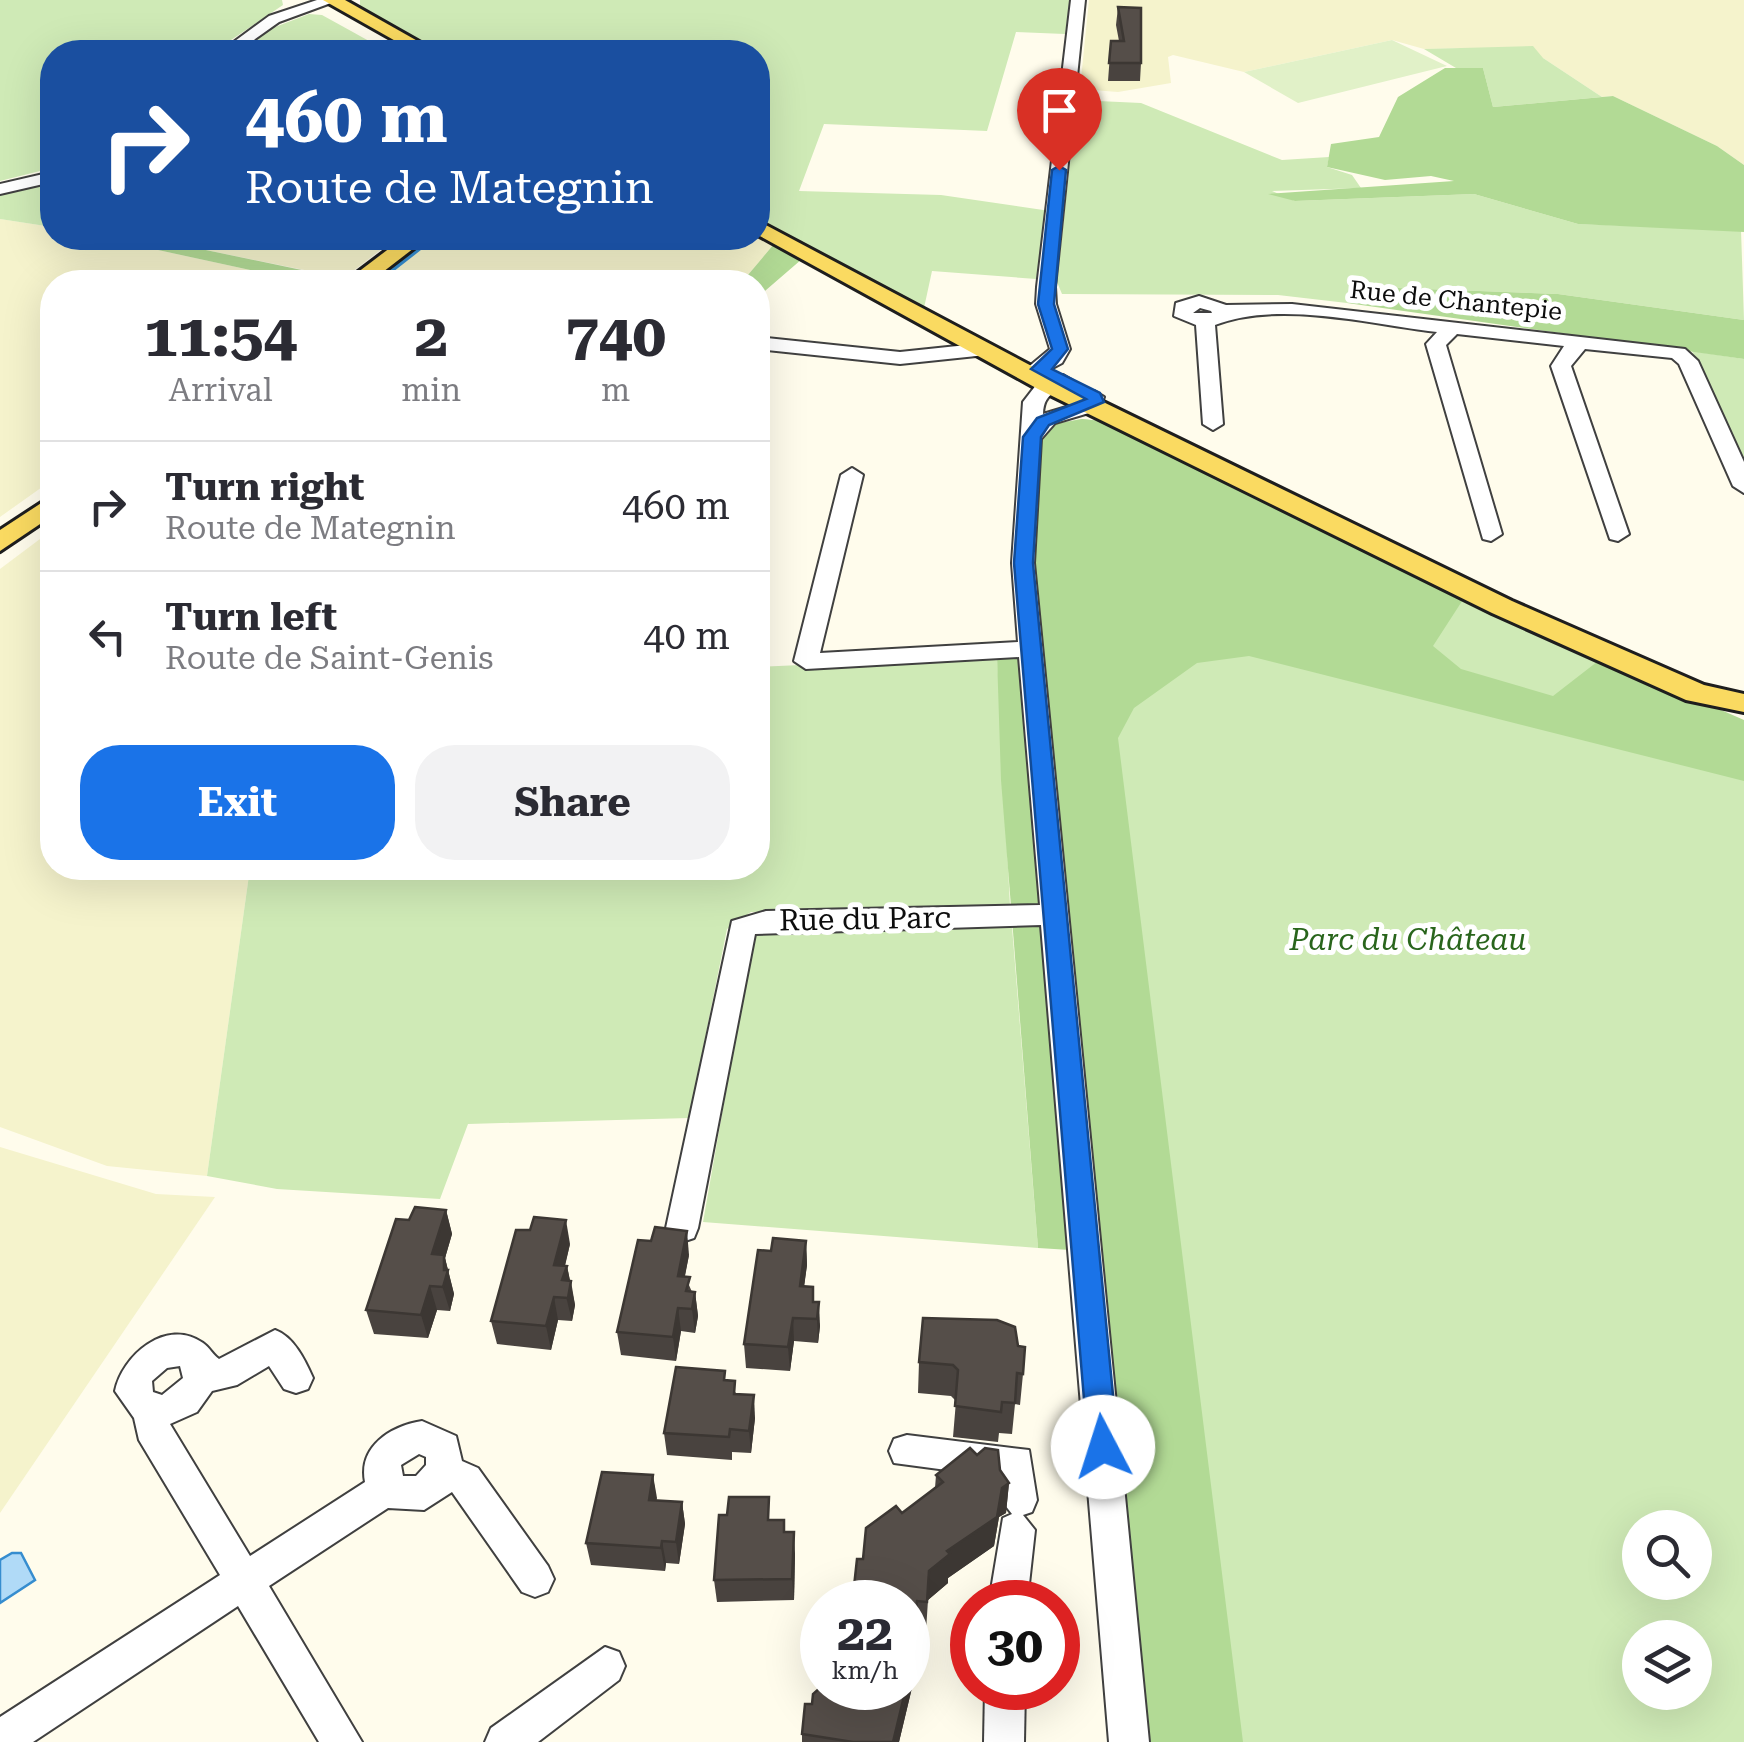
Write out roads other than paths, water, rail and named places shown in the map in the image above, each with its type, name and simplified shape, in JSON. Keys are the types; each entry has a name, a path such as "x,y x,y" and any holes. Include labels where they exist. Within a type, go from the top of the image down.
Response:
{"main road":[{"path":"321,1 381,40"},
{"path":"321,1 403,40"},
{"path":"770,234 954,344 986,349 1045,377 1502,607 1671,682 1717,700 1744,704"},
{"path":"372,270 398,250"},
{"path":"0,542 40,513"},
{"path":"1441,574 1688,679 1744,692"}],"street":[{"path":"1078,0 1046,287 1046,304 1060,349 1033,402 1024,529 1029,649 1129,1742"},
{"path":"244,40 263,25 321,1"},
{"path":"0,189 40,179"},
{"name":"Rue de Chantepie","path":"1213,424 1214,317 1292,310 1582,341 1683,356 1744,486"},
{"path":"1452,328 1436,344 1491,534"},
{"path":"1582,341 1562,358 1562,366 1618,534"},
{"path":"770,345 900,358 954,344"},
{"path":"1032,437 1048,419 1093,401"},
{"path":"852,475 806,661 1029,649"},
{"name":"Rue du Parc","path":"682,1228 742,928 766,920 1056,915"},
{"path":"202,1377 226,1374 275,1346 296,1378"},
{"path":"168,1352 190,1353 198,1359 202,1377 190,1398 178,1406 152,1410 142,1406 133,1391 146,1362 168,1352"},
{"path":"152,1410 152,1429 342,1742"},
{"path":"387,1488 382,1466 396,1444 409,1438 422,1437 442,1448 446,1471"},
{"path":"907,1451 1016,1462 1017,1515 1010,1580"},
{"path":"387,1488 403,1496 424,1493 446,1471"},
{"path":"446,1471 465,1480 535,1579"},
{"path":"0,1740 387,1488"},
{"path":"505,1742 605,1666"},
{"path":"1004,1742 1005,1710"}],"water":[{"path":"21,1553 35,1580 0,1603 0,1560"}],"waterway":[{"path":"770,242 789,252"},
{"path":"392,270 418,250"}],"park label":[{"name":"Parc du Château","path":"1408,940"}]}
